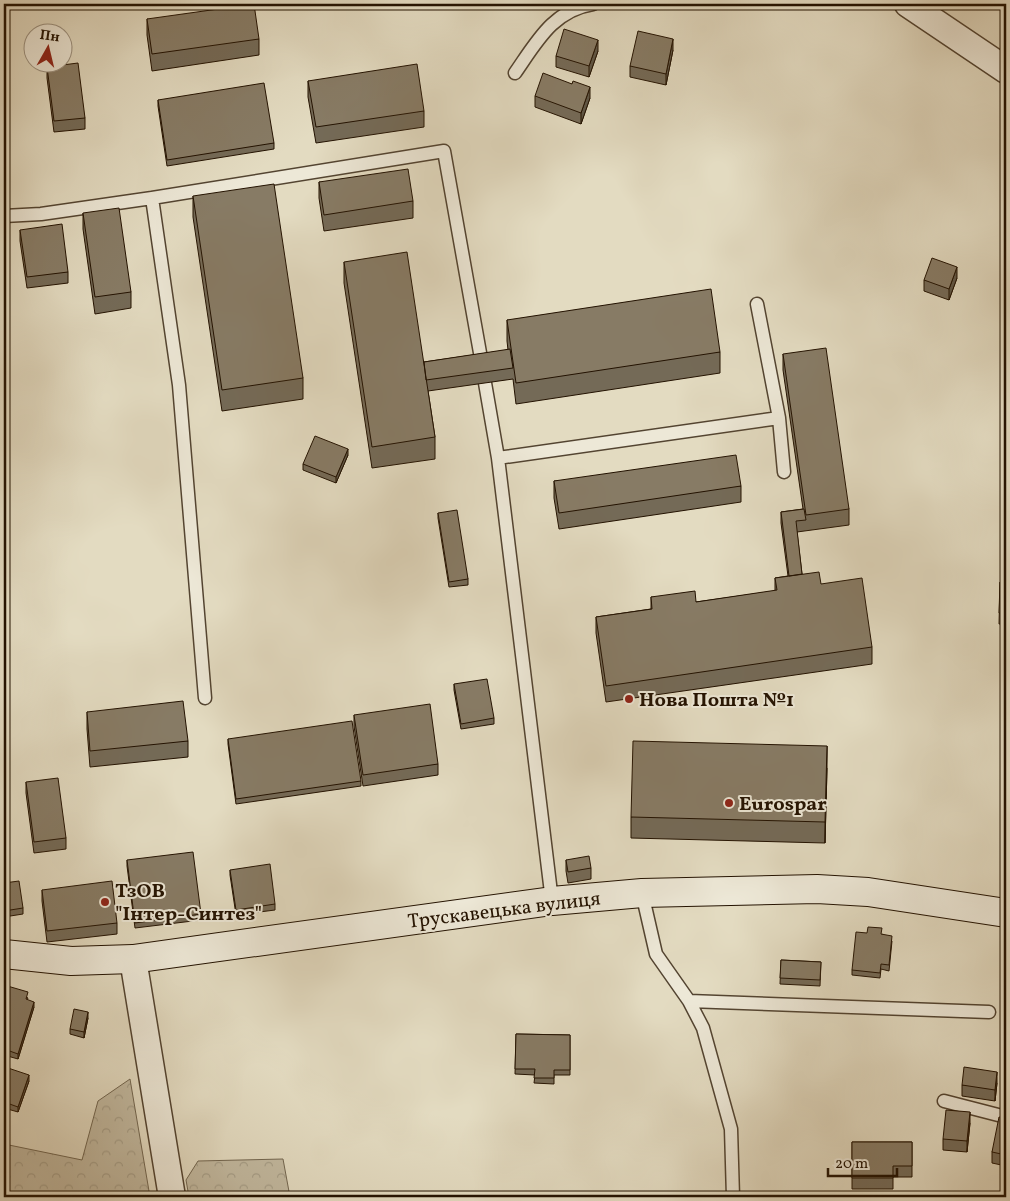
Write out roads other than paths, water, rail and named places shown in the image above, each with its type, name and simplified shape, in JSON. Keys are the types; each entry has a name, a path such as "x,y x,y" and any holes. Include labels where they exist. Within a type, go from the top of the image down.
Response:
{"main road":[{"name":"Трускавецька вулиця","path":"4,954 71,961 133,959 552,901 642,892 817,889 868,892 1006,913"}],"street":[{"path":"911,5 1006,70"},
{"path":"133,959 172,1197"}],"lane":[{"path":"515,74 545,30 563,14 579,6 593,4"},
{"path":"4,216 41,214 152,198 444,151 482,364"},
{"path":"152,198 179,386 205,698"},
{"path":"757,304 778,418 784,472"},
{"path":"485,383 498,458 552,901"},
{"path":"498,458 778,418"},
{"path":"642,892 656,954 689,1001 703,1028 731,1130 733,1197"},
{"path":"689,1001 989,1012"},
{"path":"944,1101 1006,1117"}],"place":[{"name":"Нова Пошта №1","path":"629,699"},
{"name":"Eurospar","path":"729,803"},
{"name":"ТзОВ \"Інтер-Синтез\"","path":"105,902"}]}
